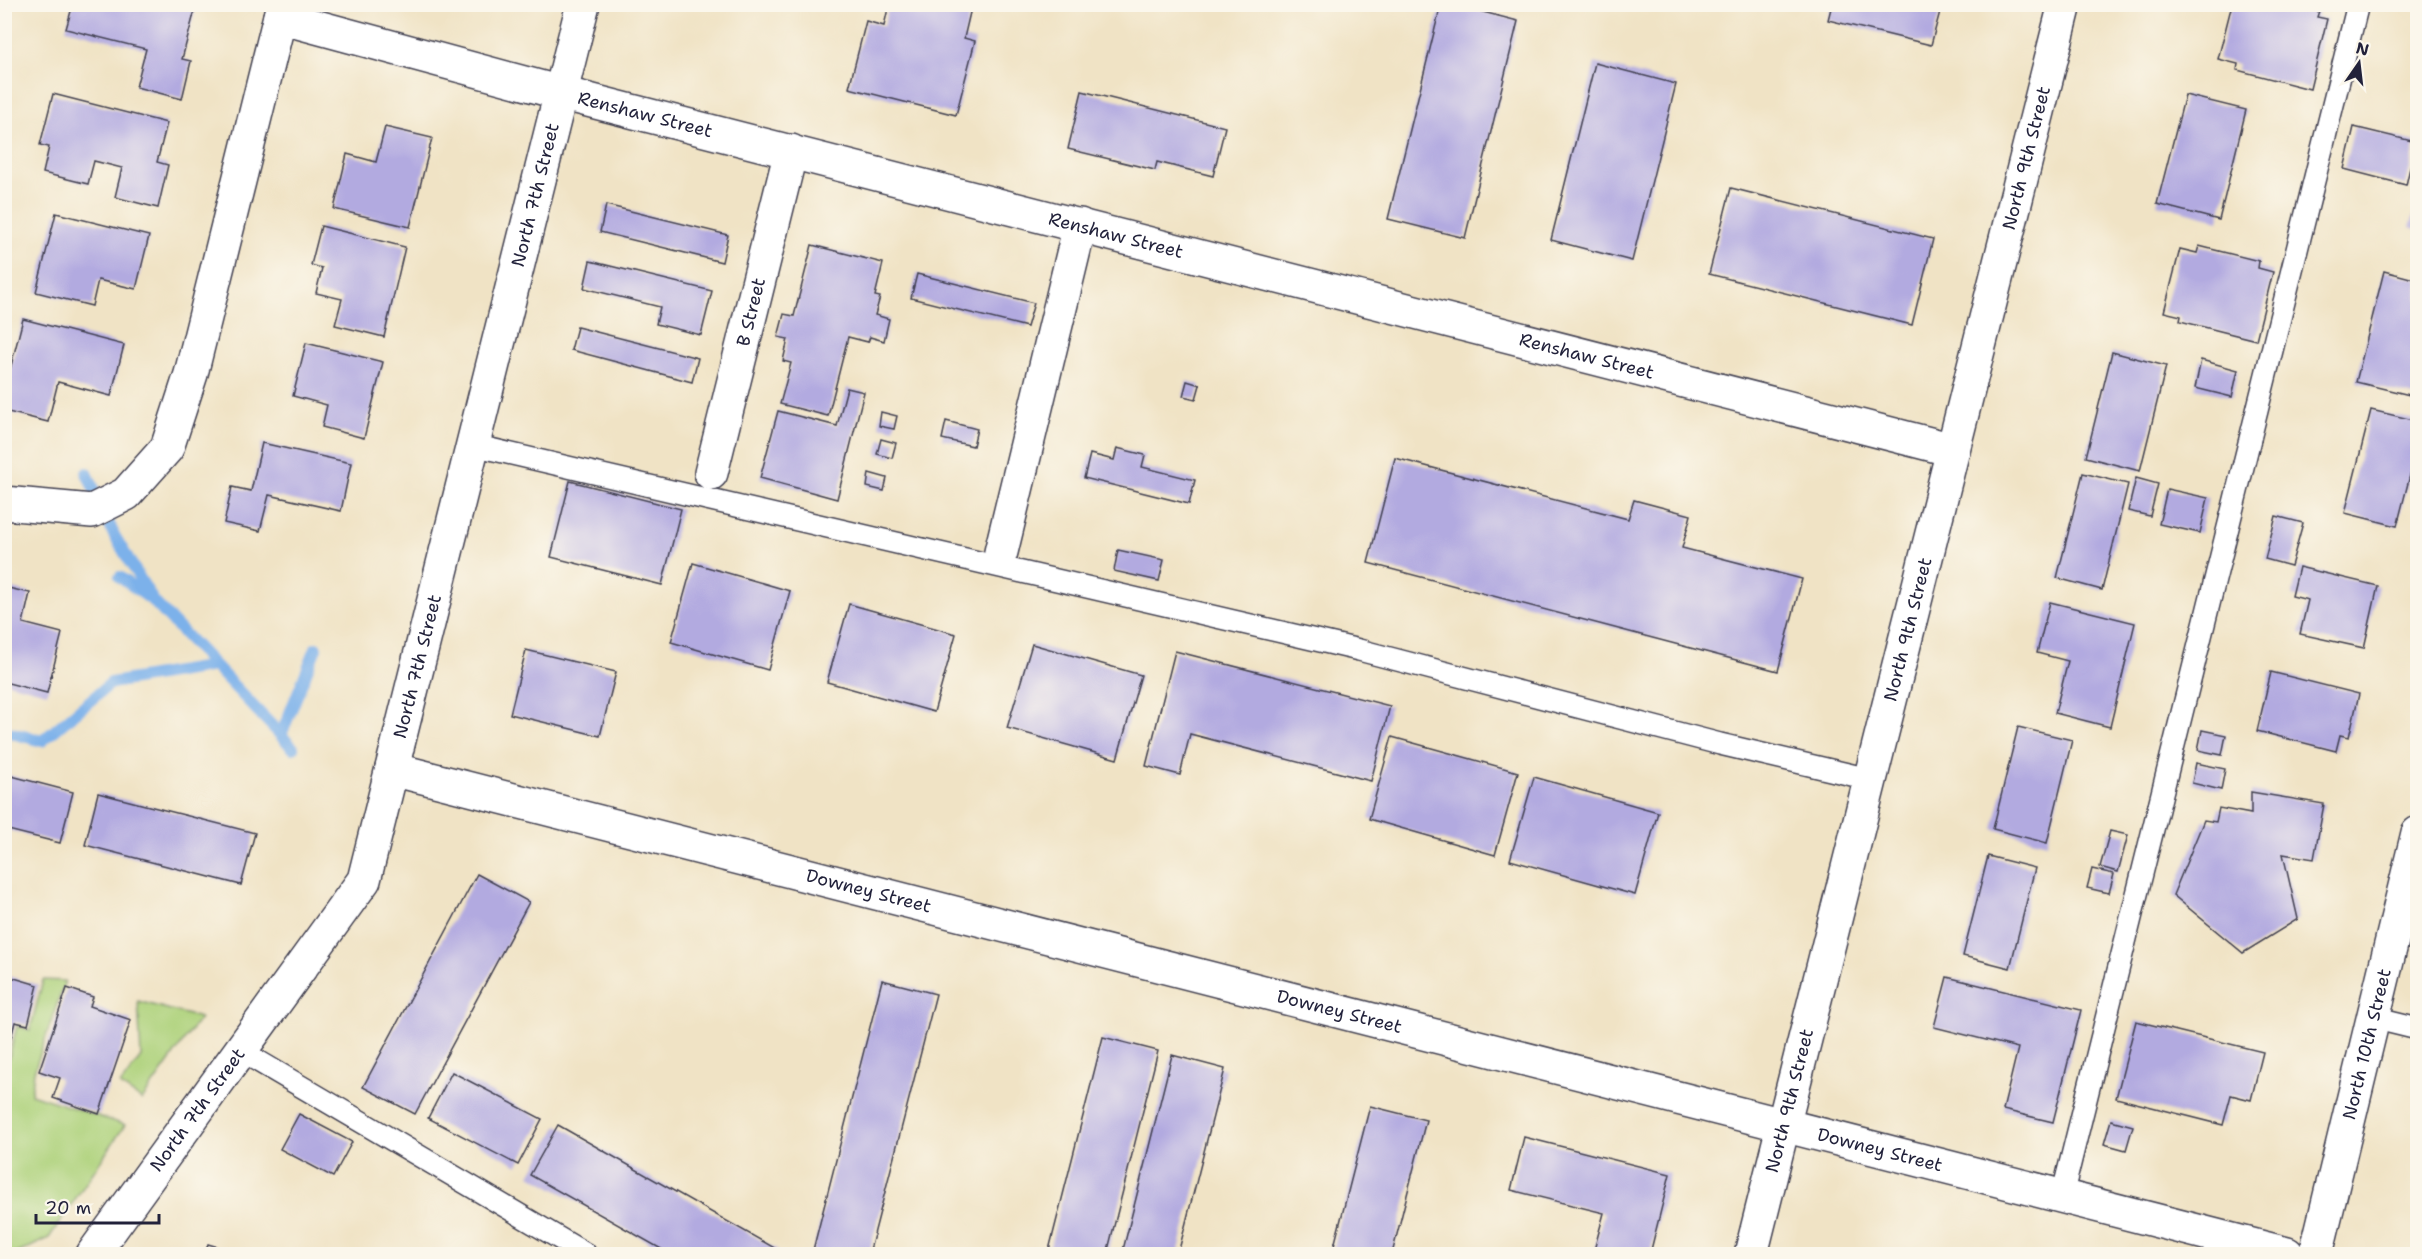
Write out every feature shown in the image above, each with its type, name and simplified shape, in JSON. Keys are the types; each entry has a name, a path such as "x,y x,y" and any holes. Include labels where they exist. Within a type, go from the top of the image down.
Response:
{"street":[{"name":"North 7th Street","path":"93,1254 364,880 583,4"},
{"name":"North 9th Street","path":"1751,1254 2065,4"},
{"name":"Renshaw Street","path":"282,11 561,93 1953,450"},
{"path":"4,503 92,511 126,494 167,448 191,374 282,11"},
{"name":"B Street","path":"711,473 790,151"},
{"path":"1001,552 1080,225"},
{"name":"Downey Street","path":"392,769 2287,1254"},
{"name":"North 10th Street","path":"2316,1254 2418,833"}],"lane":[{"path":"2062,1196 2358,4"},
{"path":"473,445 1359,650 1720,744 1869,779"},
{"path":"2373,1018 2418,1029"},
{"path":"241,1051 586,1254"}],"green space":[{"path":"43,980 65,981 34,1072 31,1094 125,1125 49,1238 16,1254 5,1254 5,1073 17,1026 30,1030"},
{"path":"138,1001 200,1018 142,1100 120,1085 141,1057"}],"building":[{"path":"73,4 173,4 195,10 182,59 191,61 182,99 136,87 146,49 66,29"},
{"path":"889,4 972,4 964,38 975,41 956,115 849,88 866,21 884,26"},
{"path":"1441,4 1452,4 1518,21 1465,238 1388,219"},
{"path":"1832,4 1942,4 1931,45 1828,20"},
{"path":"2232,4 2291,4 2319,11 2317,17 2327,19 2310,89 2237,70 2238,64 2218,59"},
{"path":"1595,63 1676,84 1632,261 1551,240"},
{"path":"1082,91 1225,127 1213,176 1157,162 1155,170 1068,149"},
{"path":"53,94 167,123 157,162 168,165 158,208 115,197 122,168 94,161 88,184 43,173 49,147 40,145"},
{"path":"2185,95 2246,110 2219,220 2157,204"},
{"path":"385,127 432,138 410,227 334,209 347,154 376,162"},
{"path":"2354,127 2416,142 2406,185 2344,169"},
{"path":"1731,188 1933,239 1912,325 1709,274"},
{"path":"2418,201 2418,230 2410,227"},
{"path":"606,205 728,235 722,262 600,232"},
{"path":"56,213 149,236 136,289 98,280 92,306 36,292"},
{"path":"321,226 405,247 384,337 335,325 342,299 316,293 322,268 311,265"},
{"path":"812,245 883,263 875,296 880,297 875,315 889,319 884,341 870,337 868,342 848,337 828,416 780,404 791,363 783,361 788,339 778,337 784,314 794,316"},
{"path":"2199,246 2259,261 2258,268 2273,272 2256,340 2180,321 2181,316 2164,312 2180,249 2197,253"},
{"path":"590,261 712,291 701,335 656,324 660,307 584,288"},
{"path":"2384,271 2418,280 2418,397 2356,382"},
{"path":"917,274 1034,303 1027,327 911,298"},
{"path":"23,319 124,345 111,396 58,382 48,422 4,411 4,393"},
{"path":"577,327 698,358 692,382 571,350"},
{"path":"306,343 383,362 364,438 322,427 327,405 293,396"},
{"path":"2112,352 2166,366 2140,471 2086,457"},
{"path":"2201,360 2238,370 2232,397 2195,388"},
{"path":"1187,381 1200,385 1196,399 1183,396"},
{"path":"847,388 864,392 837,499 760,478 778,411 837,426"},
{"path":"2371,410 2418,421 2418,444 2397,526 2345,513"},
{"path":"881,412 897,416 894,429 879,426"},
{"path":"946,421 977,429 973,446 942,439"},
{"path":"881,439 896,443 892,458 877,454"},
{"path":"262,443 351,463 341,511 269,495 260,531 224,523 232,487 251,491"},
{"path":"1117,448 1145,455 1142,467 1195,480 1189,504 1084,478 1090,454 1114,460"},
{"path":"1395,458 1628,519 1634,500 1691,515 1682,548 1802,579 1778,671 1368,563"},
{"path":"869,473 887,478 884,491 867,487"},
{"path":"2083,473 2128,484 2102,590 2057,578"},
{"path":"2136,478 2158,484 2150,516 2128,511"},
{"path":"570,481 681,509 662,585 551,557"},
{"path":"2167,489 2208,498 2200,533 2159,524"},
{"path":"2276,516 2303,523 2291,566 2265,559"},
{"path":"1118,550 1164,560 1159,581 1114,571"},
{"path":"693,563 790,591 768,670 671,642"},
{"path":"2299,567 2378,586 2364,648 2300,634 2308,600 2292,596"},
{"path":"4,587 30,593 23,623 62,633 47,693 4,682"},
{"path":"2050,602 2135,623 2110,727 2055,713 2068,661 2037,653"},
{"path":"849,604 956,634 934,712 827,682"},
{"path":"1032,644 1141,675 1117,759 1007,728"},
{"path":"526,650 616,672 600,736 510,714"},
{"path":"1175,651 1390,706 1371,781 1190,734 1180,775 1146,766"},
{"path":"2271,672 2359,694 2349,737 2340,735 2336,751 2257,731"},
{"path":"2018,727 2072,740 2047,843 1993,829"},
{"path":"2202,730 2226,735 2222,755 2198,750"},
{"path":"1392,737 1518,772 1495,855 1369,819"},
{"path":"2196,763 2225,769 2221,790 2192,783"},
{"path":"4,774 73,792 60,843 4,829"},
{"path":"1534,777 1658,812 1635,895 1510,860"},
{"path":"2251,792 2324,804 2314,859 2283,854 2298,919 2243,953 2173,895 2204,820 2216,822 2219,808 2251,814"},
{"path":"98,793 255,833 241,885 85,845"},
{"path":"2110,831 2128,835 2118,872 2100,867"},
{"path":"1988,856 2035,868 2010,968 1963,956"},
{"path":"2092,869 2114,874 2109,893 2087,888"},
{"path":"477,874 529,902 415,1114 363,1087"},
{"path":"4,975 38,985 28,1025 15,1022 5,1061"},
{"path":"1947,977 2081,1010 2053,1122 2003,1110 2018,1048 1934,1027"},
{"path":"882,980 936,994 869,1254 812,1254"},
{"path":"67,988 93,997 90,1006 131,1020 99,1114 53,1098 60,1078 39,1071"},
{"path":"2136,1021 2263,1052 2251,1100 2231,1095 2223,1125 2116,1098"},
{"path":"1103,1037 1158,1051 1107,1254 1048,1254"},
{"path":"1172,1055 1225,1069 1178,1254 1122,1254"},
{"path":"452,1072 542,1119 518,1165 428,1118"},
{"path":"1370,1106 1426,1120 1392,1254 1332,1254"},
{"path":"299,1114 352,1142 333,1177 280,1149"},
{"path":"2111,1120 2133,1126 2126,1150 2104,1144"},
{"path":"558,1125 778,1250 776,1254 670,1254 530,1175"},
{"path":"1524,1137 1670,1174 1650,1254 1593,1254 1604,1213 1511,1190"},
{"path":"208,1244 242,1254 205,1254"}],"waterway":[{"path":"4,9 6,4"},
{"path":"87,473 114,535 151,597"},
{"path":"120,577 153,601 293,748"},
{"path":"281,735 316,648"},
{"path":"4,731 42,741 111,683 214,666"}]}
